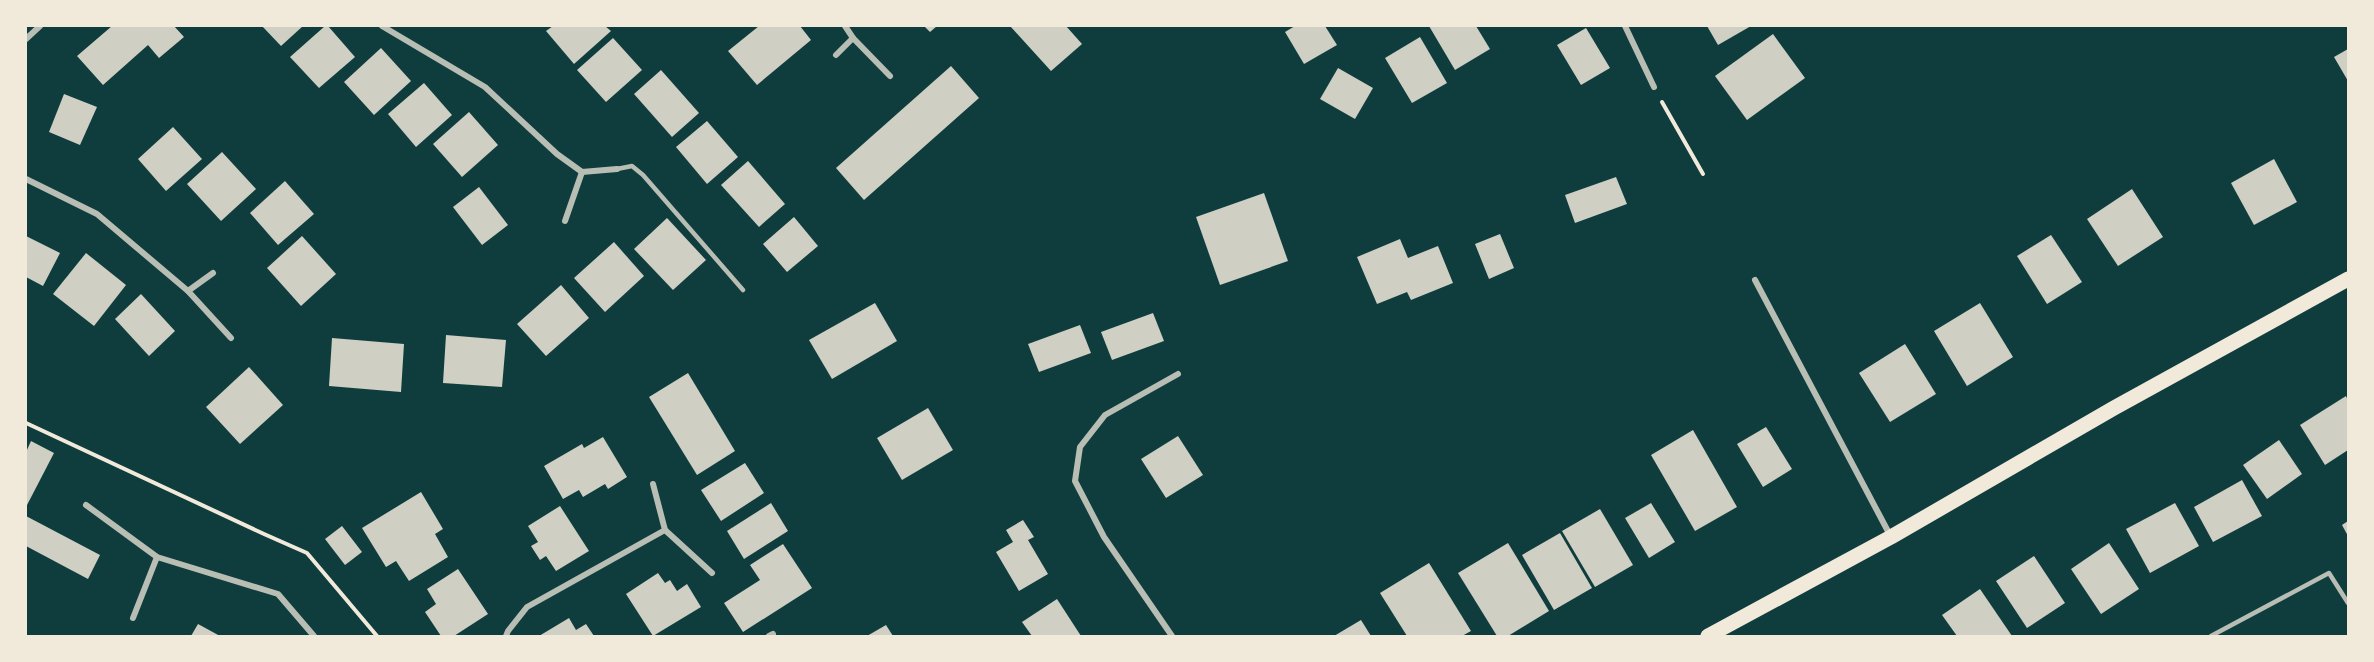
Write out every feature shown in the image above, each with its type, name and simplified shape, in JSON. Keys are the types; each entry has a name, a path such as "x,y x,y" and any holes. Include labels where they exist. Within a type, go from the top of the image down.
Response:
{"main road":[{"path":"1708,636 1891,537 2114,408 2349,279"}],"street":[{"path":"26,39 40,26"},
{"path":"382,26 485,87 557,154 582,172 617,169"},
{"path":"845,26 853,38 890,75"},
{"path":"1624,26 1654,87"},
{"path":"836,55 853,38"},
{"path":"565,221 582,172"},
{"path":"26,179 97,214 188,291 231,338"},
{"path":"188,291 213,273"},
{"path":"1755,280 1891,537"},
{"path":"1172,636 1104,537 1075,481 1080,447 1105,415 1178,374"},
{"path":"653,484 665,530 712,573"},
{"path":"86,505 157,557 278,594 314,636"},
{"path":"506,636 507,631 527,607 665,530"},
{"path":"133,618 157,557"}],"lane":[{"path":"617,169 632,166 643,175 743,290"},
{"path":"2211,636 2329,573 2349,603"}],"path":[{"path":"1654,87 1703,174"},
{"path":"26,423 307,552 377,636"}],"building":[{"path":"112,26 174,26 184,37 159,58 148,45 103,85 77,56"},
{"path":"262,26 303,26 281,46"},
{"path":"325,26 328,26 355,57 319,88 290,57"},
{"path":"553,26 605,26 611,31 574,64 546,31"},
{"path":"759,26 800,26 811,40 757,85 728,51"},
{"path":"924,26 937,26 930,32"},
{"path":"1010,26 1066,26 1082,44 1051,71"},
{"path":"1295,26 1325,26 1337,45 1304,64 1285,32"},
{"path":"1429,26 1476,26 1490,49 1455,70"},
{"path":"1707,26 1751,26 1718,45"},
{"path":"1586,28 1610,68 1581,85 1557,45"},
{"path":"1773,34 1805,78 1747,120 1715,76"},
{"path":"1420,37 1447,83 1412,103 1385,58"},
{"path":"613,38 642,70 606,102 577,70"},
{"path":"381,48 411,81 374,115 344,82"},
{"path":"2348,49 2348,81 2334,57"},
{"path":"951,66 979,98 864,200 836,168"},
{"path":"1338,68 1373,88 1355,119 1320,99"},
{"path":"661,70 699,113 672,137 634,94"},
{"path":"424,83 452,115 416,147 388,114"},
{"path":"64,94 97,107 80,145 49,132"},
{"path":"469,112 498,145 462,177 433,144"},
{"path":"707,121 738,157 707,184 676,147"},
{"path":"173,127 202,159 166,191 138,159"},
{"path":"222,152 256,189 221,221 187,184"},
{"path":"2274,159 2297,202 2254,225 2231,183"},
{"path":"748,161 785,204 759,227 721,185"},
{"path":"1616,177 1627,204 1575,223 1565,195"},
{"path":"285,181 314,214 278,245 250,213"},
{"path":"479,187 508,225 482,245 453,207"},
{"path":"2132,189 2163,237 2118,266 2087,219"},
{"path":"1264,193 1288,261 1220,285 1196,217"},
{"path":"794,217 818,246 787,272 763,244"},
{"path":"667,218 706,260 673,290 634,249"},
{"path":"1500,234 1514,268 1489,279 1475,244"},
{"path":"2051,235 2082,282 2047,304 2017,256"},
{"path":"26,236 60,253 43,286 26,277"},
{"path":"302,236 336,274 301,306 267,268"},
{"path":"1400,239 1408,258 1438,246 1453,283 1411,300 1407,292 1377,304 1357,257"},
{"path":"614,242 644,276 605,312 574,278"},
{"path":"86,253 126,285 94,326 53,294"},
{"path":"561,285 589,318 546,356 517,324"},
{"path":"141,294 175,331 149,356 115,319"},
{"path":"875,303 897,341 832,379 809,340"},
{"path":"1980,303 2013,357 1967,386 1934,331"},
{"path":"1153,313 1164,341 1112,360 1101,332"},
{"path":"1080,325 1091,353 1039,372 1028,344"},
{"path":"446,335 506,340 502,387 443,383"},
{"path":"332,338 404,344 401,392 329,386"},
{"path":"1905,344 1936,394 1890,422 1859,373"},
{"path":"249,367 283,405 240,444 206,407"},
{"path":"688,373 735,451 697,475 649,397"},
{"path":"2346,396 2348,401 2348,450 2325,465 2300,425"},
{"path":"928,408 953,450 902,480 877,438"},
{"path":"1766,427 1792,469 1763,487 1737,444"},
{"path":"1693,430 1737,507 1695,531 1651,455"},
{"path":"1178,436 1203,475 1166,498 1141,459"},
{"path":"603,437 627,477 608,489 605,484 583,497 579,490 563,499 544,466 582,444 584,448"},
{"path":"2279,440 2302,474 2267,499 2243,465"},
{"path":"31,441 54,453 26,507 26,452"},
{"path":"745,463 764,493 721,521 701,490"},
{"path":"2242,480 2262,516 2213,542 2194,507"},
{"path":"421,492 443,529 435,534 448,557 409,581 396,561 386,567 362,528"},
{"path":"771,503 788,531 744,559 727,531"},
{"path":"1651,503 1675,542 1649,558 1625,518"},
{"path":"2175,503 2199,546 2150,573 2126,529"},
{"path":"560,506 589,551 556,571 546,556 540,560 531,546 538,542 528,526"},
{"path":"1600,509 1633,565 1595,587 1562,531"},
{"path":"26,516 100,555 88,579 26,546"},
{"path":"1023,520 1034,537 1028,540 1048,574 1019,591 996,552 1013,542 1006,530"},
{"path":"2348,521 2348,536 2342,525"},
{"path":"342,526 362,552 345,565 325,539"},
{"path":"1560,533 1592,588 1554,610 1522,555"},
{"path":"1508,543 1549,611 1508,636 1497,636 1458,573"},
{"path":"2109,543 2139,589 2101,614 2071,569"},
{"path":"783,544 812,588 743,632 724,603 760,580 750,565"},
{"path":"2034,556 2065,603 2027,628 1996,581"},
{"path":"1429,563 1471,631 1462,636 1407,636 1380,593"},
{"path":"458,569 488,614 454,636 441,636 425,612 436,604 427,589"},
{"path":"658,573 665,583 670,580 677,591 687,584 701,607 653,636 626,594"},
{"path":"1980,589 2012,636 1957,636 1942,615"},
{"path":"1057,599 1081,636 1032,636 1022,622"},
{"path":"569,618 576,630 586,624 594,636 539,636"},
{"path":"1361,620 1371,636 1334,636"},
{"path":"198,624 220,636 191,636"},
{"path":"886,625 893,636 867,636"}]}
